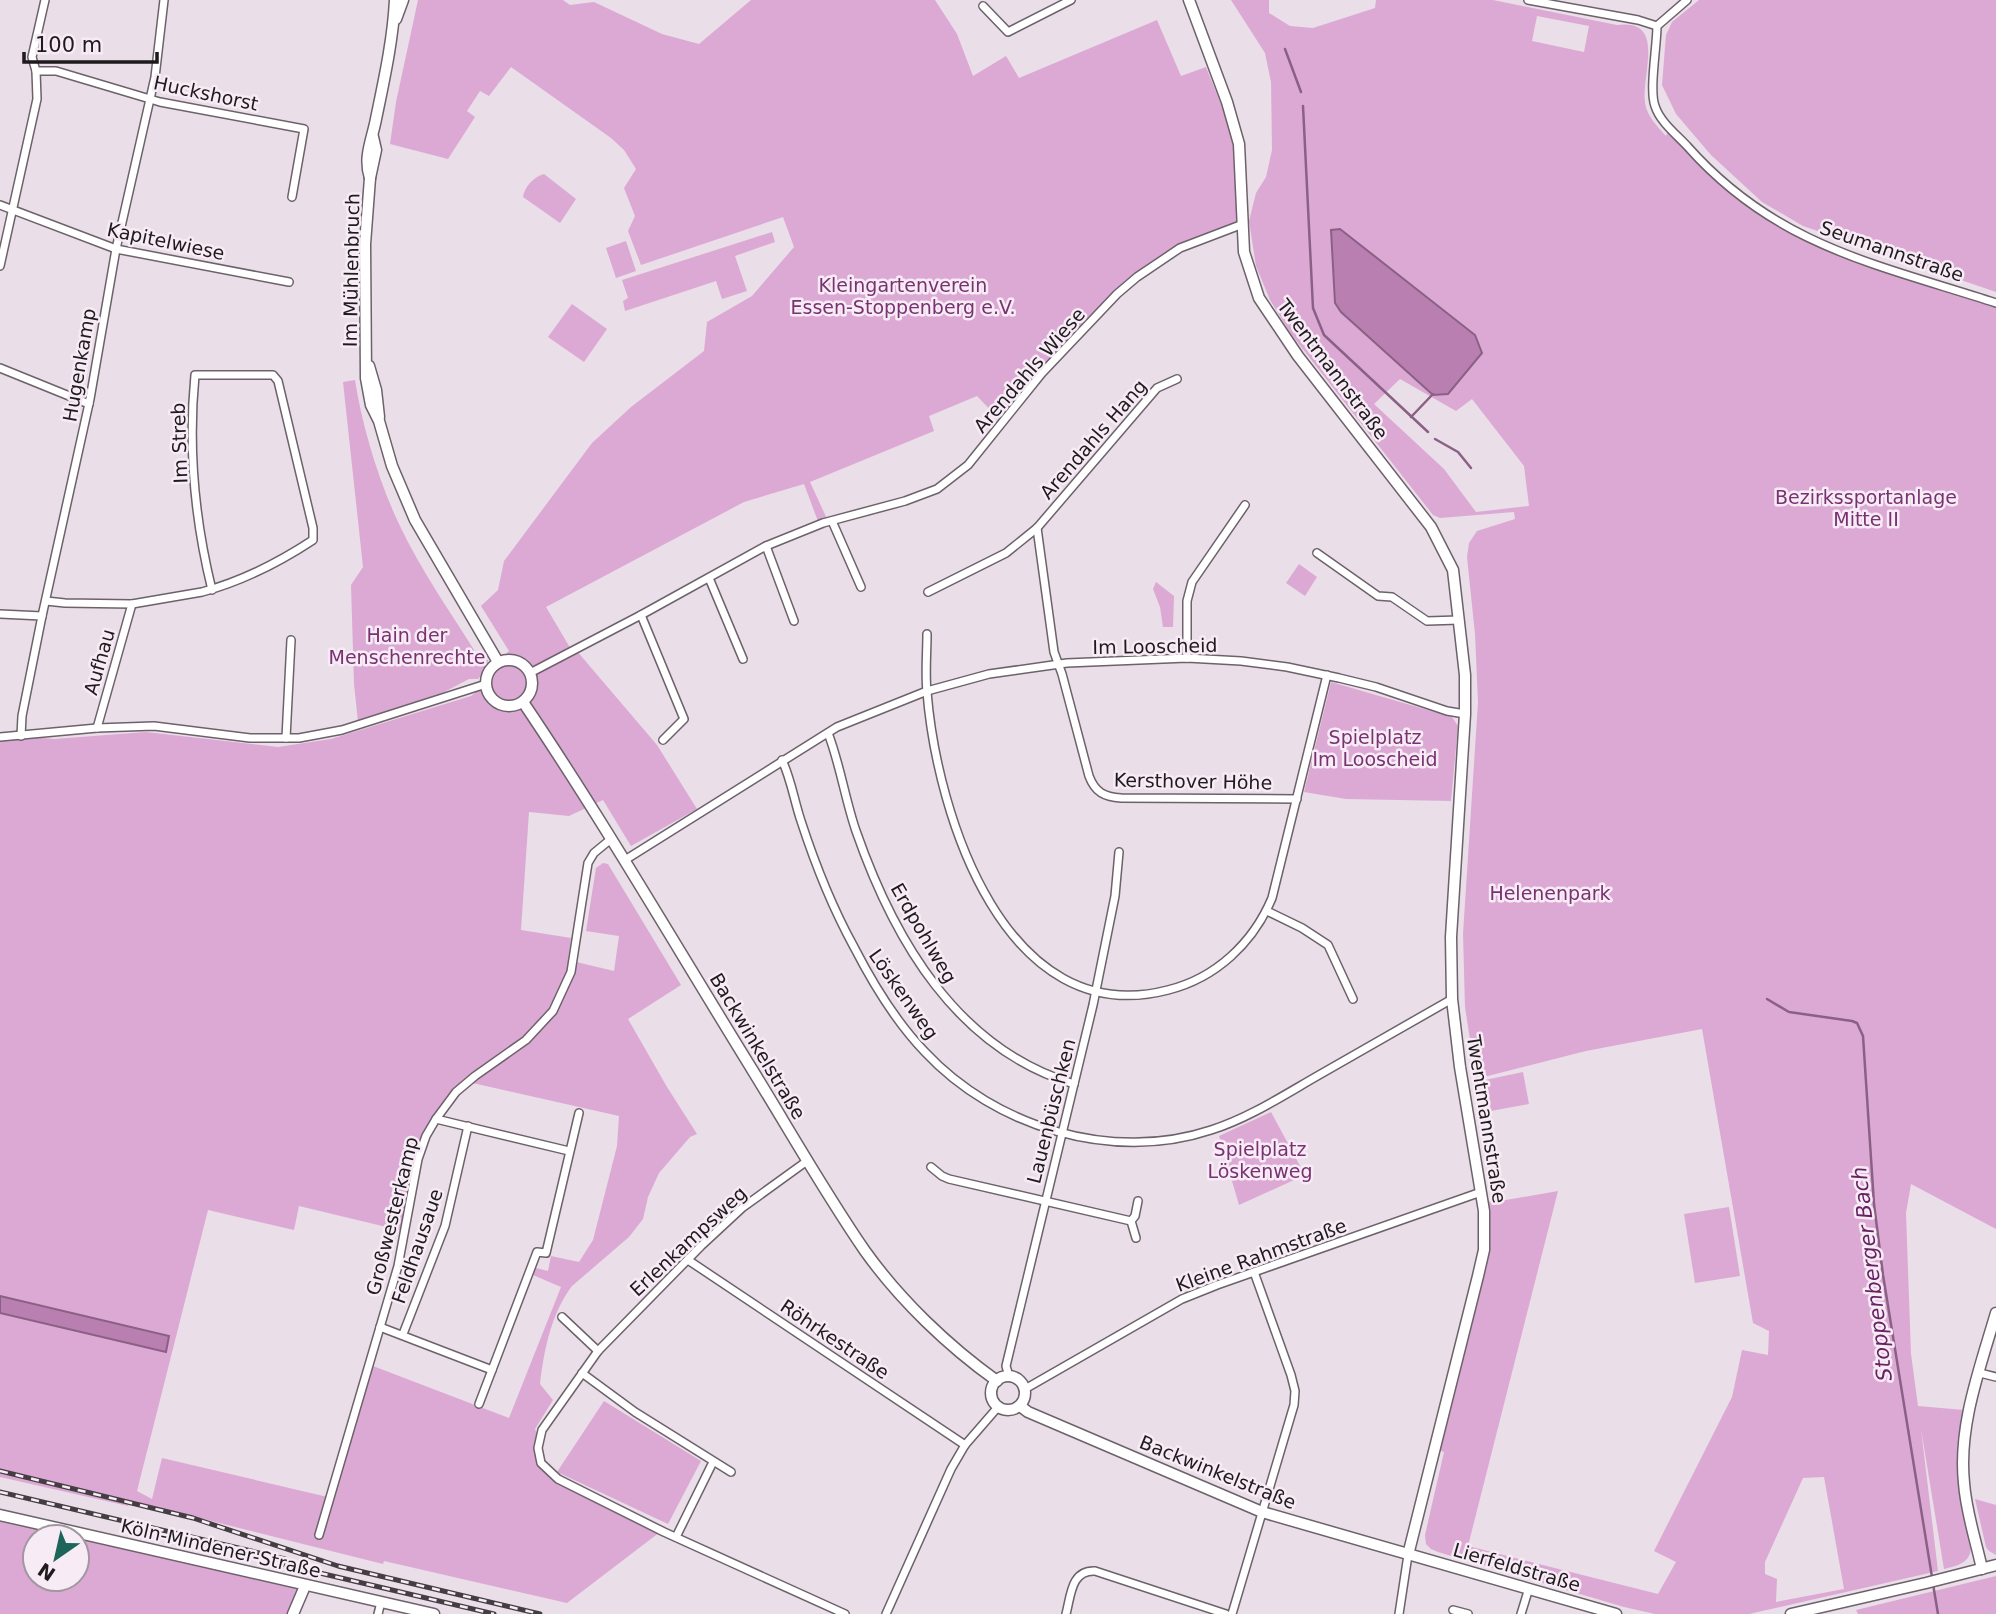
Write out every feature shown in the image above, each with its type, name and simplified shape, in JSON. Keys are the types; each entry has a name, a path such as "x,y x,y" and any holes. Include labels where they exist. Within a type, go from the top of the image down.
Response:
{"main road":[{"name":"Im Mühlenbruch","path":"394,26 395,0"},
{"name":"Im Mühlenbruch","path":"403,0 394,26 373,136 376,150 370,178 365,244 367,362 376,390 379,421 393,466 415,520 498,662"},
{"name":"Twentmannstraße","path":"1189,0 1227,102 1239,144 1244,251 1259,298 1273,322 1439,540 1453,570 1465,675 1465,714 1451,937 1452,999 1460,1067 1484,1211 1484,1250 1408,1555"},
{"path":"514,660 523,664 530,673 531,689 523,702 509,706 498,703 491,697 486,684 489,671 498,662 514,660"},
{"name":"Backwinkelstraße","path":"523,702 625,860 807,1161 866,1252 888,1280 958,1352 997,1381"},
{"path":"1982,1569 1964,1485 1963,1468 1967,1423 1996,1313"},
{"path":"1009,1376 1019,1380 1025,1389 1025,1398 1020,1406 1010,1410 998,1407 991,1392 997,1381 1009,1376"},
{"name":"Backwinkelstraße","path":"1020,1406 1028,1412 1262,1512 1408,1555"},
{"name":"Köln-Mindener-Straße","path":"0,1515 434,1614"},
{"name":"Lierfeldstraße","path":"1408,1555 1616,1614"},
{"path":"1791,1614 1996,1565"},
{"path":"293,1614 304,1586"}],"street":[{"path":"0,266 37,99 36,71 32,57 46,0"},
{"name":"Hugenkamp","path":"21,736 22,716 42,616 89,404 116,248 150,98 164,0"},
{"path":"983,6 1008,32 1070,0"},
{"path":"1528,0 1638,20 1657,26 1687,0"},
{"name":"Seumannstraße","path":"1657,26 1653,89 1655,106 1684,143 1727,187 1771,219 1832,250 1996,303"},
{"name":"Huckshorst","path":"36,71 56,71 150,98 303,129 292,197"},
{"name":"Kapitelwiese","path":"0,205 116,248 289,282"},
{"name":"Arendahls Wiese","path":"530,673 766,546 832,520 937,489 968,465 1042,373 1118,294 1147,268 1180,248 1243,224"},
{"path":"0,368 89,404"},
{"name":"Im Streb","path":"195,375 273,375 276,377 314,537 285,558 262,570 212,590 206,567 195,481 195,375"},
{"name":"Arendahls Hang","path":"928,592 1006,553 1037,527 1157,388 1177,379"},
{"path":"1188,658 1187,601 1192,582 1245,505"},
{"path":"832,520 861,587"},
{"name":"Arendahls Hang","path":"1037,527 1054,652 1058,663"},
{"path":"766,546 794,621"},
{"path":"1317,553 1378,596 1392,597 1427,621 1459,620"},
{"path":"709,578 743,659"},
{"path":"46,601 132,604 212,590"},
{"name":"Aufhau","path":"97,729 132,604"},
{"path":"0,614 42,616"},
{"path":"641,615 684,719 663,740"},
{"path":"927,634 927,691 933,740 944,789 967,855 1007,929 1033,958 1063,979 1095,993 1156,993 1180,987 1202,978 1236,953 1248,940 1267,911 1279,876 1327,675"},
{"path":"286,738 291,640"},
{"name":"Im Looscheid","path":"625,860 828,733 927,691 989,674 1058,663 1188,658 1263,664 1377,687 1447,711 1465,714"},
{"name":"Kersthover Höhe","path":"1058,663 1089,776 1100,793 1121,798 1297,799"},
{"path":"0,737 154,726 250,738 286,738 342,730 486,684"},
{"name":"Erdpohlweg","path":"828,733 849,810 872,874 907,942 939,992 970,1025 1007,1054 1045,1074 1074,1084"},
{"name":"Löskenweg","path":"782,760 812,854 841,922 879,991 908,1033 941,1068 974,1094 1015,1116 1062,1133 1095,1139 1140,1142 1179,1138 1214,1129 1265,1107 1452,999"},
{"name":"Großwesterkamp","path":"319,1535 398,1266 418,1159 426,1136 436,1119 465,1084 526,1040 552,1011 571,972 588,863 594,853 611,839"},
{"name":"Lauenbüschken","path":"1009,1376 1006,1366 1095,993 1115,895 1119,852"},
{"path":"1267,911 1302,928 1328,945 1353,999"},
{"path":"479,1404 537,1252 546,1253 579,1113"},
{"path":"436,1119 569,1151"},
{"name":"Feldhausaue","path":"403,1334 444,1226 468,1126"},
{"name":"Erlenkampsweg","path":"807,1161 742,1208 598,1351 542,1430 538,1444 541,1463 558,1479 676,1537 845,1614"},
{"path":"930,1167 949,1179 1131,1221"},
{"name":"Kleine Rahmstraße","path":"1025,1389 1182,1300 1481,1192"},
{"path":"1131,1221 1135,1216 1138,1200"},
{"path":"1131,1221 1136,1238"},
{"name":"Röhrkestraße","path":"688,1260 965,1445"},
{"path":"1232,1614 1294,1405 1295,1391 1292,1375 1254,1272"},
{"path":"562,1317 598,1351"},
{"path":"380,1327 492,1370"},
{"path":"582,1373 635,1412 731,1472"},
{"path":"1980,1373 1996,1377"},
{"path":"886,1614 951,1469 965,1445 998,1407"},
{"path":"676,1537 713,1462"},
{"name":"Twentmannstraße","path":"1399,1614 1408,1555"},
{"path":"1066,1614 1075,1580 1086,1570 1226,1614"},
{"path":"1521,1614 1529,1588"},
{"path":"378,1614 381,1602"},
{"path":"1454,1610 1468,1614"}],"green space":[{"name":"Kleingartenverein Essen-Stoppenberg e.V.","path":"418,0 563,0 570,5 594,2 662,34 699,44 751,0 935,0 957,34 973,76 1006,56 1019,78 1157,20 1181,76 1206,67 1231,129 1235,153 1240,223 1179,246 1146,267 1001,421 977,396 929,416 934,431 810,482 828,521 819,524 804,484 744,502 546,607 572,651 576,650 657,745 697,809 631,846 603,800 569,816 529,812 521,930 571,938 568,960 614,971 619,936 586,931 596,868 603,863 608,864 681,985 628,1019 697,1134 690,1137 659,1173 648,1197 643,1219 629,1237 572,1286 559,1308 550,1333 540,1384 553,1400 535,1429 538,1436 535,1444 539,1464 556,1482 660,1532 567,1603 384,1561 383,1564 131,1501 128,1506 0,1477 0,738 20,736 54,739 146,732 278,747 331,739 471,696 486,684 490,669 509,651 481,606 498,590 504,561 592,443 631,407 704,351 707,322 752,296 794,247 783,217 641,265 628,231 635,216 624,188 636,169 624,150 511,67 489,96 480,91 467,111 475,117 448,159 390,144 396,102","holes":["464,1081 619,1116 617,1146 593,1240 579,1262 551,1256 548,1271 536,1268 533,1275 561,1287 509,1418 373,1366 332,1498 162,1458 152,1499 137,1491 208,1210 294,1230 299,1206 403,1231 416,1169 428,1133 437,1115"]},
{"path":"1231,0 1269,0 1269,13 1290,26 1313,28 1375,8 1376,0 1493,0 1617,25 1632,25 1642,30 1647,39 1645,103 1650,117 1666,136 1669,128 1718,182 1799,236 1996,305 1996,1229 1911,1184 1906,1213 1911,1354 1918,1406 1964,1410 1960,1427 1959,1462 1971,1548 1968,1557 1958,1565 1944,1569 1921,1429 1938,1571 1749,1614 1655,1614 1438,1552 1426,1544 1425,1535 1444,1452 1439,1450 1479,1275 1484,1202 1558,1191 1468,1546 1658,1594 1676,1562 1654,1551 1732,1397 1742,1350 1768,1355 1769,1331 1753,1323 1702,1029 1586,1051 1476,1079 1465,1007 1463,934 1478,702 1475,634 1467,557 1469,543 1477,531 1515,519 1514,512 1440,518 1433,515 1291,334 1270,300 1256,266 1249,221 1256,193 1266,177 1272,150 1271,82 1265,53","holes":["1537,16 1589,26 1584,52 1532,41","1400,379 1456,411 1472,399 1524,466 1529,506 1476,512 1444,469 1374,404","1824,1477 1844,1589 1776,1602 1777,1579 1765,1574 1765,1562 1803,1478"]},
{"path":"1699,0 1996,0 1996,292 1803,226 1762,202 1711,155 1676,114 1662,85 1666,35 1672,22"},
{"path":"544,174 576,199 560,223 523,197 530,183"},
{"path":"772,232 775,242 735,256 747,291 722,299 716,281 625,311 623,301 628,298 622,280"},
{"path":"626,241 636,271 616,278 606,248"},
{"path":"572,304 607,329 584,362 548,337"},
{"name":"Hain der Menschenrechte","path":"355,380 372,454 399,524 427,575 479,658 488,660 487,669 478,679 469,679 431,699 358,722 351,585 363,567 343,382"},
{"path":"1299,564 1317,577 1305,596 1286,583"},
{"path":"1156,582 1174,596 1173,627 1163,627 1160,607 1153,589"},
{"name":"Spielplatz Im Looscheid","path":"1331,682 1452,717 1458,726 1451,801 1346,799 1304,792"},
{"path":"1523,1072 1529,1104 1491,1111 1485,1080"},
{"name":"Spielplatz Löskenweg","path":"1271,1112 1305,1175 1239,1205 1219,1136"},
{"path":"1729,1207 1740,1276 1695,1283 1684,1214"},
{"path":"604,1401 701,1461 668,1524 557,1472"},
{"path":"1975,1499 1996,1505 1996,1555 1986,1547"},
{"path":"0,1521 21,1525 21,1593 91,1593 91,1539 303,1586 292,1614 0,1614"},
{"path":"1996,1576 1996,1614 1858,1614 1856,1610"}],"shaded area":[{"path":"1340,229 1475,335 1482,353 1448,394 1433,395 1341,312 1335,303 1331,230"},
{"path":"0,1296 169,1336 166,1352 0,1313"}],"waterway":[{"name":"Stoppenberger Bach","path":"1285,49 1301,92"},
{"name":"Stoppenberger Bach","path":"1303,106 1313,308 1324,335 1428,432"},
{"path":"1411,417 1433,394"},
{"name":"Stoppenberger Bach","path":"1435,439 1458,452 1471,468"},
{"name":"Stoppenberger Bach","path":"1767,999 1789,1012 1852,1021 1857,1023 1863,1036 1874,1204 1883,1275 1932,1577"},
{"name":"Stoppenberger Bach","path":"1933,1584 1938,1614"}],"railway":[{"path":"0,1471 193,1518 338,1566 540,1614"},
{"path":"0,1492 285,1559"},
{"path":"273,1562 494,1614"}],"park label":[{"name":"Bezirkssportanlage Mitte II","path":"1866,508"},
{"name":"Helenenpark","path":"1550,893"}]}
